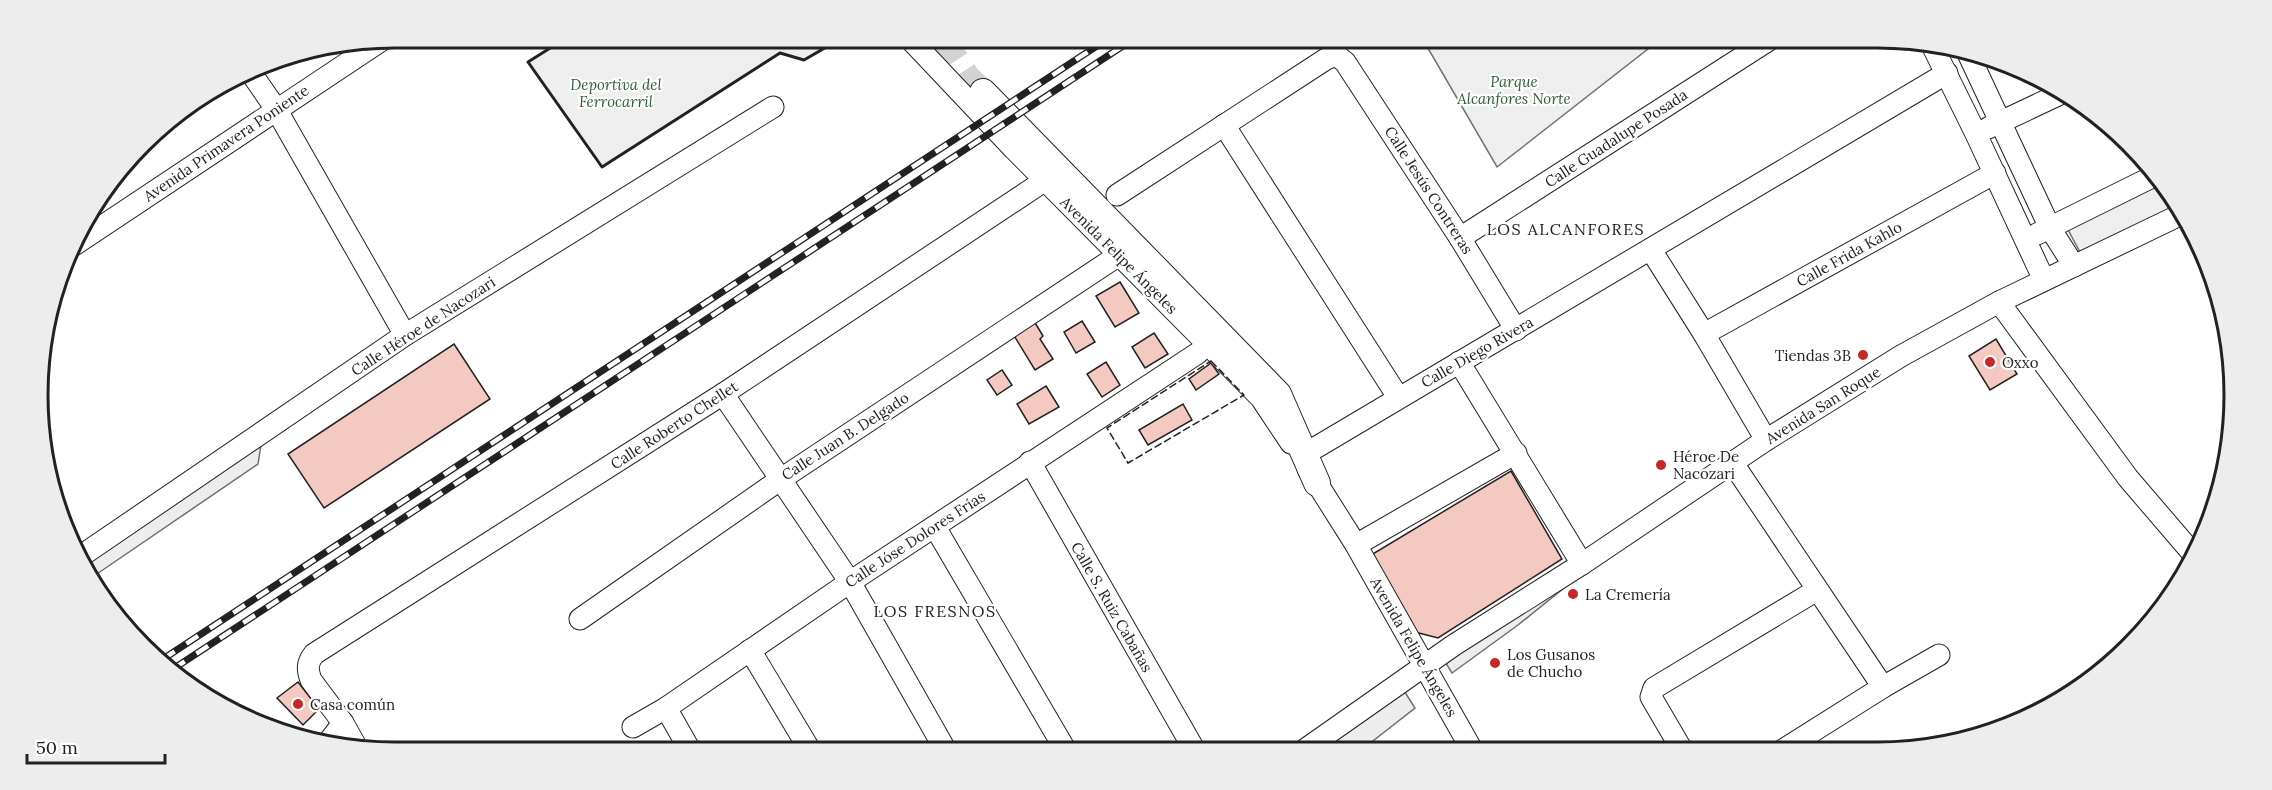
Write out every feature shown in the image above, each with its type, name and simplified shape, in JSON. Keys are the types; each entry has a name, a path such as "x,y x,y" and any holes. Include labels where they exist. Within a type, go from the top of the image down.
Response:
{"main road":[{"name":"Avenida Felipe Ángeles","path":"983,92 1278,394 1317,483"}],"street":[{"name":"Avenida Felipe Ángeles","path":"918,48 1016,151 1261,398 1356,545 1467,742"},
{"name":"Calle Guadalupe Posada","path":"1460,238 1756,48"},
{"name":"Avenida Primavera Poniente","path":"86,237 368,49"},
{"path":"1937,54 2044,280"},
{"name":"Calle Jesús Contreras","path":"1224,124 1326,59 1336,56 1345,62 1460,238 1516,330"},
{"path":"1972,61 2050,228 2074,266"},
{"name":"Calle Diego Rivera","path":"1305,454 1947,73"},
{"path":"254,78 276,109 405,335"},
{"path":"1976,134 2055,96"},
{"name":"Calle Héroe de Nacozari","path":"86,552 405,335 774,107"},
{"path":"1117,195 1224,124 1398,397"},
{"name":"Calle Frida Kahlo","path":"1704,334 1995,173"},
{"path":"2026,240 2148,179"},
{"name":"Calle Roberto Chellet","path":"343,723 311,680 308,671 309,661 314,654 723,394 1038,185"},
{"name":"Avenida San Roque","path":"1316,742 1423,666 1582,564 1732,462 1901,356 2000,302 2175,217"},
{"path":"1651,250 1704,334 1766,440"},
{"name":"Calle Juan B. Delgado","path":"580,619 781,479 1113,260"},
{"path":"2000,302 2128,478 2188,548"},
{"name":"Calle Jóse Dolores Frías","path":"633,727 666,708 850,582 1197,353"},
{"path":"1460,362 1582,564"},
{"path":"723,394 850,582 941,742"},
{"path":"1356,545 1516,453"},
{"name":"Calle S. Ruiz Cabañas","path":"1030,462 1190,742"},
{"path":"1732,462 1883,687"},
{"path":"935,527 1061,742"},
{"path":"1677,742 1651,697 1654,688 1817,590"},
{"path":"750,650 805,742"},
{"path":"1796,742 1883,687 1940,655"},
{"path":"666,708 685,742"},
{"path":"333,736 343,723 352,739"}],"green space":[{"name":"Deportiva del Ferrocarril","path":"550,48 825,48 804,60 780,53 602,167 528,62"},
{"name":"Parque Alcanfores Norte","path":"1428,48 1649,48 1497,167"},
{"path":"2152,184 2172,211 2081,254 2066,226"}],"shaded area":[{"path":"261,445 258,464 97,574 88,555"},
{"path":"1657,513 1518,625 1452,673 1442,657"},
{"path":"1401,686 1415,708 1372,742 1317,742"}],"building":[{"path":"1120,282 1139,313 1115,327 1096,296"},
{"path":"1034,321 1043,336 1040,339 1053,359 1035,370 1013,334"},
{"path":"1082,321 1095,342 1076,353 1064,332"},
{"path":"1154,333 1168,354 1145,368 1132,347"},
{"path":"1996,339 2017,374 1990,390 1969,356"},
{"path":"454,344 490,399 324,508 288,454"},
{"path":"1106,362 1120,385 1102,397 1087,374"},
{"path":"1211,363 1219,374 1196,390 1189,379"},
{"path":"1002,370 1012,385 997,395 987,380"},
{"path":"1046,386 1059,407 1029,424 1017,404"},
{"path":"1183,404 1192,420 1148,445 1139,430"},
{"path":"1511,471 1562,559 1438,638 1415,632 1371,555"},
{"name":"Casa común","path":"298,682 319,709 303,725 277,698"}],"tunnel":[{"path":"949,48 968,78 983,92"}],"railway":[{"path":"167,657 1094,48"},
{"path":"178,666 1120,48"}],"fence":[{"path":"1211,361 1244,395 1128,463 1107,428 1211,361"}],"wall":[{"path":"550,48 528,62 602,167 780,53 804,60 825,48"}],"place":[{"name":"Tiendas 3B","path":"1863,355"},
{"name":"Oxxo","path":"1990,362"},
{"name":"Héroe De Nacozari","path":"1661,465"},
{"name":"La Cremería","path":"1573,594"},
{"name":"Los Gusanos de Chucho","path":"1495,663"},
{"name":"Casa común","path":"298,704"}],"district":[{"name":"LOS ALCANFORES","path":"1566,229"},
{"name":"LOS FRESNOS","path":"935,611"}]}
